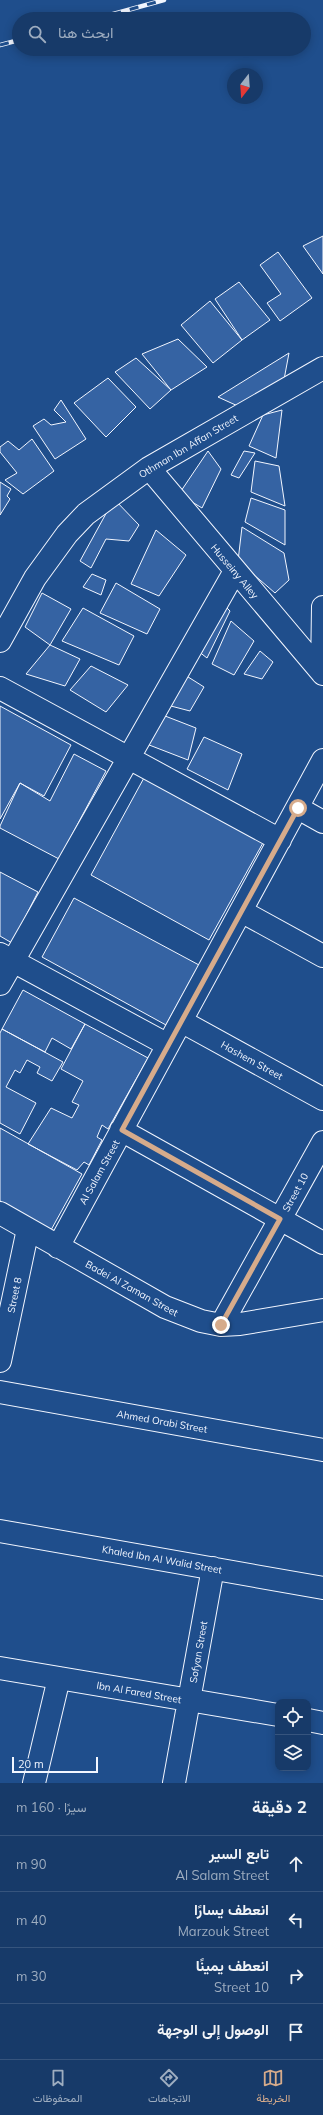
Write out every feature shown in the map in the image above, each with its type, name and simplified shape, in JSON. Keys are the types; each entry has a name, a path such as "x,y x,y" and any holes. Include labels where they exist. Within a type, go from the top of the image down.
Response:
{"street":[{"name":"Othman Ibn Affan Street","path":"0,641 34,578 68,534 86,514 149,468 323,368"},
{"name":"Husseiny Alley","path":"149,468 323,674"},
{"path":"0,984 6,957 129,758 235,571"},
{"path":"323,607 323,674"},
{"path":"0,688 280,840"},
{"name":"Al Salam Street","path":"58,1247 323,760"},
{"path":"298,808 323,822"},
{"path":"241,911 323,956"},
{"path":"6,957 168,1046"},
{"name":"Hashem Street","path":"181,1021 323,1099"},
{"path":"122,1130 323,1243"},
{"name":"Street 10","path":"221,1325 323,1142"},
{"name":"Badei Al Zaman Street","path":"0,1213 165,1307 182,1315 221,1325 240,1324 323,1310"},
{"name":"Street 8","path":"0,1361 4,1324 28,1229"},
{"name":"Ahmed Orabi Street","path":"0,1392 323,1450"},
{"name":"Khaled Ibn Al Walid Street","path":"0,1531 323,1588"},
{"name":"Sofyan Street","path":"174,1783 213,1568"},
{"name":"Ibn Al Fared Street","path":"0,1668 275,1714"},
{"path":"34,1783 59,1678"},
{"path":"311,1721 323,1723"}],"building":[{"path":"323,236 323,274 303,246"},
{"path":"278,252 312,298 280,321 267,303 281,294 260,265"},
{"path":"239,282 270,320 242,340 215,299"},
{"path":"210,301 242,340 213,363 181,325"},
{"path":"178,339 207,367 171,390 142,354"},
{"path":"289,353 283,385 240,407 218,397"},
{"path":"136,358 171,390 150,409 115,372"},
{"path":"108,378 136,407 106,437 74,403"},
{"path":"61,400 86,439 55,459 33,426 44,419 51,425 66,422 54,410"},
{"path":"282,410 276,458 249,446 263,415"},
{"path":"32,439 54,471 23,494 5,480 17,473 0,452 0,447 8,441 19,450"},
{"path":"208,451 221,469 202,508 179,494"},
{"path":"244,451 255,453 239,478 231,475"},
{"path":"255,461 279,466 285,506 251,492"},
{"path":"0,482 11,489 7,496 10,499 0,515"},
{"path":"251,498 285,510 285,545 245,522"},
{"path":"114,499 139,525 129,541 106,539 91,568 80,561"},
{"path":"242,527 284,553 289,580 275,593 238,561"},
{"path":"156,530 186,555 159,596 131,584"},
{"path":"92,574 106,580 101,595 83,587"},
{"path":"116,583 160,609 147,634 100,613"},
{"path":"42,593 71,609 50,645 25,627"},
{"path":"224,605 230,611 207,658 198,651"},
{"path":"83,608 134,636 119,665 62,641"},
{"path":"231,621 254,641 234,675 212,664"},
{"path":"50,645 80,659 65,686 26,674"},
{"path":"260,651 273,662 262,679 244,674"},
{"path":"91,666 128,685 106,712 70,690"},
{"path":"185,675 204,687 190,711 167,705"},
{"path":"0,706 71,745 44,796 20,783 0,819"},
{"path":"160,714 196,728 188,760 144,743"},
{"path":"204,737 242,754 228,790 187,769"},
{"path":"74,754 106,771 59,859 0,828 0,826 20,783 50,801"},
{"path":"145,776 264,841 209,940 91,875"},
{"path":"0,872 38,892 12,943 0,936"},
{"path":"74,898 199,965 166,1025 42,957"},
{"path":"23,990 85,1024 71,1049 52,1038 45,1052 2,1029"},
{"path":"85,1024 148,1058 108,1129 102,1125 97,1137 102,1140 89,1165 84,1162 77,1170 28,1144 51,1108 72,1118 79,1105 72,1102 83,1081 61,1069"},
{"path":"2,1029 63,1062 52,1081 37,1073 40,1067 27,1060 20,1073 15,1070 6,1087 36,1103 20,1134 0,1123 0,1033"},
{"path":"0,1128 82,1174 51,1230 0,1201"}],"railway":[{"path":"120,12 164,0"},
{"path":"0,45 12,42"}],"route":[{"path":"221,1325 280,1219 122,1130 298,808"}]}
